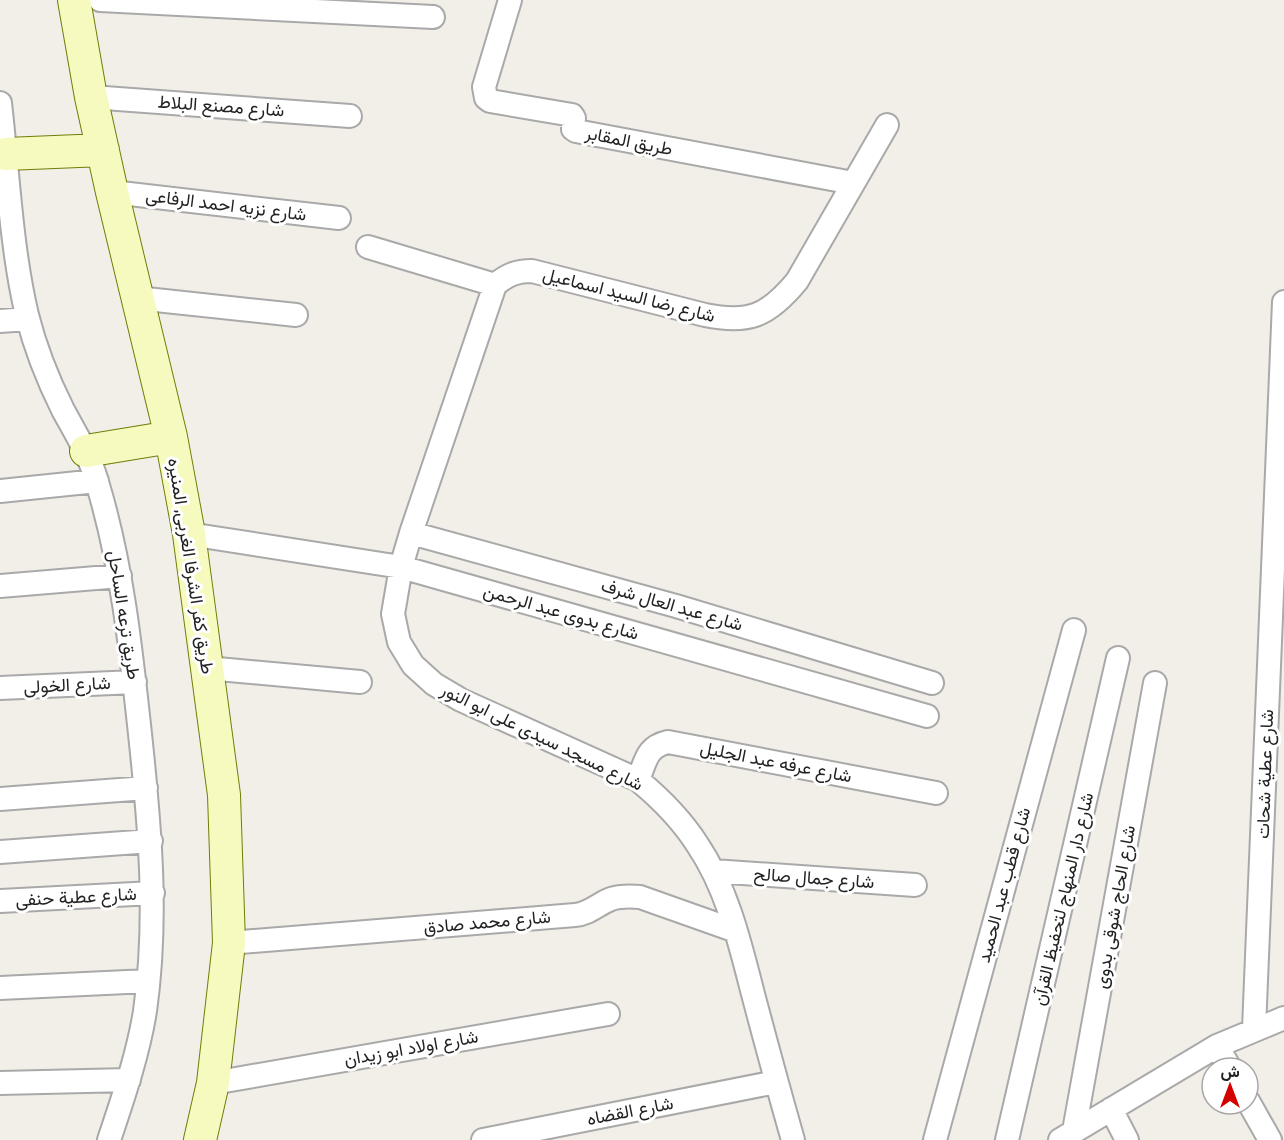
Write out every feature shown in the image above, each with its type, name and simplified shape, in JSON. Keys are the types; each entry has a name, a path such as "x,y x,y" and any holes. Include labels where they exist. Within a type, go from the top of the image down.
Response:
{"street":[{"name":"طريق كفر الشرفا الغربى, المنيره","path":"74,0 91,97 112,192 171,437 189,534 224,795 229,943 213,1083 200,1140"},
{"path":"100,0 432,17"},
{"name":"طريق المقابر","path":"510,0 484,87 486,98 490,101 572,115 573,129 576,131 853,183"},
{"name":"شارع مصنع البلاط","path":"91,97 350,116"},
{"name":"طريق ترعه الساحل","path":"0,111 6,154 7,237 28,319 44,366 62,408 86,451 97,481 120,576 135,682 151,841 153,893 148,981 139,1042 109,1140"},
{"name":"شارع رضا السيد اسماعيل","path":"495,285 505,276 518,272 532,272 731,320 757,315 780,302 796,281 886,124"},
{"path":"6,154 103,150"},
{"name":"شارع نزيه احمد الرفاعى","path":"112,192 339,218"},
{"path":"368,247 495,285 401,567"},
{"path":"137,298 296,315"},
{"name":"شارع عطية شحات","path":"1254,1029 1284,302"},
{"path":"0,321 28,319"},
{"path":"86,451 171,437"},
{"path":"0,491 97,481"},
{"name":"شارع عبد العال شرف","path":"411,533 777,636 932,683"},
{"name":"شارع بدوى عبد الرحمن","path":"189,534 401,567 927,716"},
{"name":"شارع مسجد سيدى على ابو النور","path":"401,567 393,614 399,642 413,665 434,684 461,700 638,780 661,799 698,845 713,871 736,931 793,1140"},
{"path":"0,586 120,576"},
{"name":"شارع قطب عبد الحميد","path":"935,1140 1074,630"},
{"name":"شارع دار المنهاج لتحفيظ القرآن","path":"1007,1140 1118,658"},
{"path":"207,668 360,682"},
{"name":"شارع الخولى","path":"0,688 135,682"},
{"name":"شارع الحاج شوقى بدوى","path":"1067,1136 1155,683"},
{"name":"شارع عرفه عبد الجليل","path":"638,780 650,751 658,744 668,742 936,793"},
{"path":"0,799 146,788"},
{"path":"0,852 151,841"},
{"name":"شارع جمال صالح","path":"713,871 915,885"},
{"name":"شارع عطية حنفى","path":"0,901 153,893"},
{"name":"شارع محمد صادق","path":"229,943 575,915 589,912 609,900 624,896 640,897 736,931"},
{"path":"0,988 148,981"},
{"name":"شارع اولاد ابو زيدان","path":"213,1083 608,1014"},
{"path":"1067,1136 1217,1046 1284,1018"},
{"path":"1217,1046 1223,1056"},
{"path":"0,1083 129,1080"},
{"name":"شارع القضاه","path":"483,1140 776,1082"},
{"path":"1111,1109 1127,1140"},
{"path":"1256,1116 1270,1140"}]}
